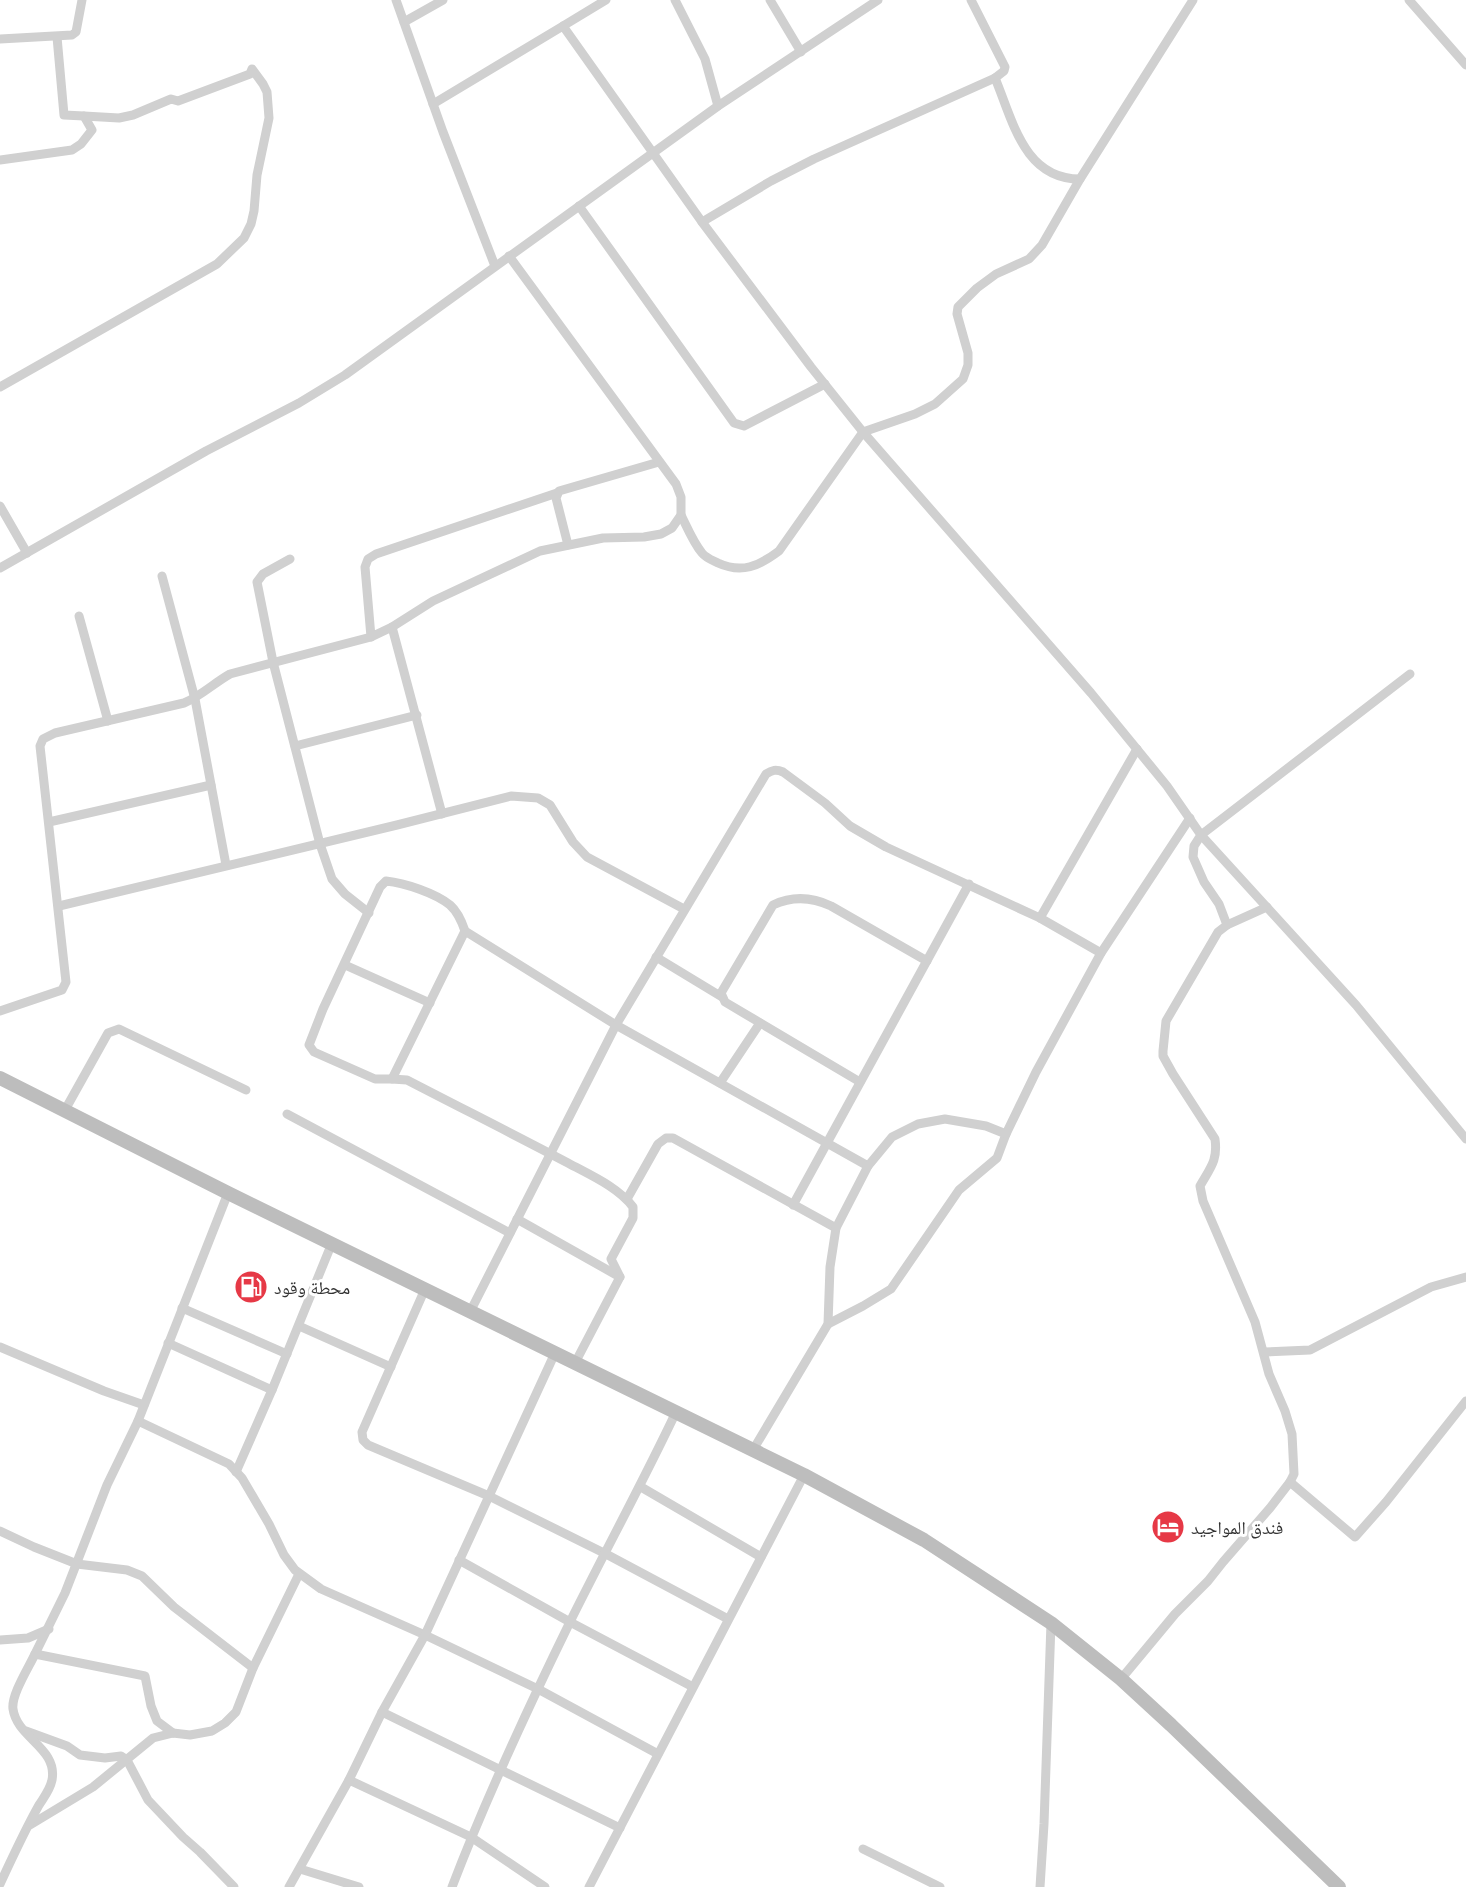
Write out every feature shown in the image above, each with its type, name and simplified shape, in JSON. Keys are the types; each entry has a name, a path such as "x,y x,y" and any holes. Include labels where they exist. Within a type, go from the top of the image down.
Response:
{"street":[{"path":"0,39 69,36 76,32 82,0"},
{"path":"396,0 495,266"},
{"path":"404,22 443,0"},
{"path":"675,0 705,59 718,106"},
{"path":"770,0 801,52"},
{"path":"0,568 206,452 299,403 345,375 718,106 801,52 864,4 878,0"},
{"path":"702,222 771,181 814,159 995,78 1004,71 1005,67 971,0"},
{"path":"509,256 680,492 681,515 700,551 707,558 726,567 742,570 762,564 779,551 864,432 915,414 935,404 963,378 968,365 968,353 957,314 958,307 977,288 996,274 1029,259 1042,245 1080,179 1193,0"},
{"path":"1409,0 1466,65"},
{"path":"433,104 563,26 600,1"},
{"path":"563,26 702,222 825,384 1137,749 1167,786 1201,835 1356,1005 1466,1139"},
{"path":"0,387 217,264 244,238 251,224 256,175 269,118 267,92 252,69 250,74 178,100 171,99 133,115 114,119 102,116 64,116 57,37"},
{"path":"995,78 1031,159 1045,171 1068,179 1080,179"},
{"path":"0,160 74,149 92,130 84,116"},
{"path":"579,206 734,423 744,426 825,384"},
{"path":"371,637 365,567 368,559 376,554 559,491 659,462"},
{"path":"557,493 568,545"},
{"path":"0,506 27,553"},
{"path":"0,1011 62,990 66,986 40,746 43,739 55,733 184,703 195,699 230,674 371,637 392,627 433,601 540,551 603,538 644,537 661,534 672,528 681,515"},
{"path":"290,559 263,574 257,582 273,662 320,843 332,879 345,894 369,913"},
{"path":"162,576 195,699 226,865"},
{"path":"79,616 108,721"},
{"path":"392,627 442,813"},
{"path":"1227,925 1219,904 1204,882 1193,856 1194,846 1201,835 1410,674"},
{"path":"295,746 417,715"},
{"path":"1040,918 1137,749"},
{"path":"471,1310 616,1025 766,774 777,770 783,772 825,803 850,826 886,846 1040,918 1101,952"},
{"path":"49,822 211,785"},
{"path":"59,906 511,796 538,798 550,804 573,842 587,857 684,909"},
{"path":"828,1324 891,1288 901,1277 959,1190 997,1158 1036,1072 1101,952 1190,818"},
{"path":"620,1277 611,1259 633,1218 633,1207 627,1200 591,1175 407,1080 375,1078 314,1052 309,1047 323,1009 380,887 386,881 420,890 450,905 461,920 465,931 616,1025 868,1166"},
{"path":"793,1204 969,884"},
{"path":"722,997 721,993 773,905 794,899 820,901 831,906 927,961"},
{"path":"1120,1679 1175,1614 1208,1581 1290,1482 1295,1467 1292,1434 1269,1374 1256,1322 1203,1201 1200,1186 1216,1160 1215,1139 1163,1056 1166,1021 1218,932 1227,925 1267,907"},
{"path":"392,1079 465,931"},
{"path":"656,957 722,997 725,1002 860,1082"},
{"path":"345,965 430,1003"},
{"path":"720,1083 760,1023"},
{"path":"65,1110 108,1034 119,1029 246,1090"},
{"path":"0,1078 228,1193 804,1475 924,1540 1051,1623 1120,1679 1339,1887"},
{"path":"287,1114 510,1233"},
{"path":"753,1450 828,1324 830,1267 836,1228 868,1166 892,1137 918,1124 945,1119 986,1126 1006,1134"},
{"path":"627,1200 658,1144 666,1138 673,1138 836,1228"},
{"path":"0,1884 49,1790 52,1779 48,1757 16,1718 13,1708 15,1698 49,1629 107,1485 138,1421 228,1193"},
{"path":"517,1219 620,1277"},
{"path":"236,1472 332,1243"},
{"path":"575,1363 620,1277"},
{"path":"1264,1352 1310,1350 1431,1287 1466,1277"},
{"path":"425,1289 362,1432 363,1440 489,1496 606,1554 728,1619"},
{"path":"182,1308 287,1354"},
{"path":"299,1326 391,1367"},
{"path":"168,1343 272,1390"},
{"path":"0,1347 104,1391 144,1405"},
{"path":"289,1887 349,1780 382,1712 424,1635 555,1353"},
{"path":"1290,1482 1355,1537 1386,1502 1466,1401"},
{"path":"452,1887 471,1837 538,1689 676,1412"},
{"path":"138,1421 229,1464 269,1524 284,1555 299,1574 321,1589 538,1689 658,1754"},
{"path":"589,1887 804,1475"},
{"path":"640,1487 761,1557"},
{"path":"0,1531 77,1564 127,1570 142,1576 174,1607 253,1668"},
{"path":"459,1560 570,1622 693,1686"},
{"path":"30,1825 93,1787 153,1738 173,1733 190,1735 212,1731 225,1723 236,1712 253,1668 299,1574"},
{"path":"1040,1887 1051,1623"},
{"path":"0,1640 28,1638 49,1629"},
{"path":"35,1654 145,1676 151,1706 157,1721 173,1733"},
{"path":"382,1712 620,1828"},
{"path":"24,1730 68,1746 80,1755 105,1758 121,1756 127,1760 148,1800 234,1887"},
{"path":"349,1780 471,1837 545,1887"},
{"path":"863,1849 940,1887"},
{"path":"300,1869 359,1887"}],"place":[{"name":"محطة وقود","path":"251,1287"},
{"name":"فندق المواجيد","path":"1168,1527"}]}
